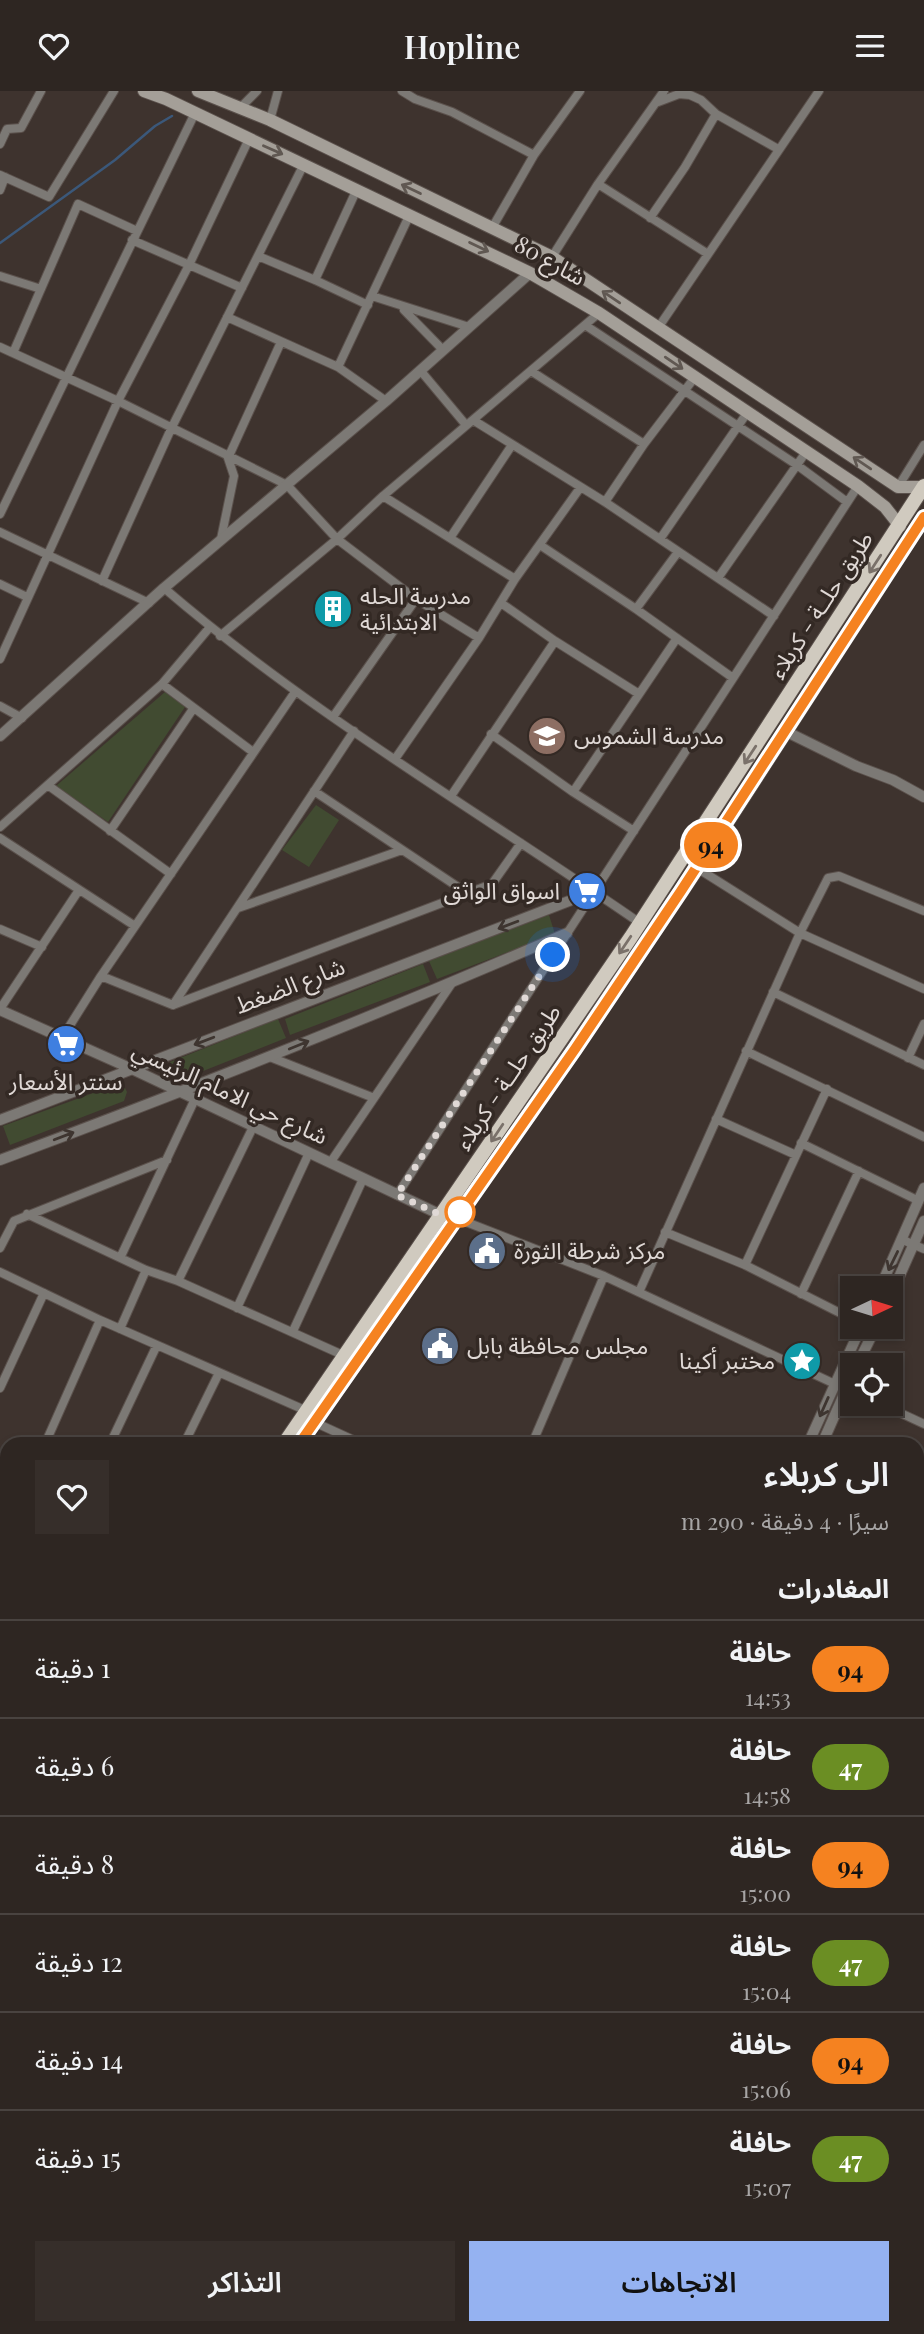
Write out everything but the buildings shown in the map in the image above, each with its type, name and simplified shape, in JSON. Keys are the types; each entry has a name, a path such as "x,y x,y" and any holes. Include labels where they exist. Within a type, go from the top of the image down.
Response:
{"highway":[{"name":"طريق حلــة - كربلاء","path":"291,1437 310,1417 448,1217 553,1051 640,923 923,487"},
{"name":"طريق حلــة - كربلاء","path":"302,1437 310,1417 345,1356 566,1061 697,868 924,517"},
{"path":"576,1017 580,1025 588,1028"},
{"path":"553,1051 562,1055 566,1061"}],"main road":[{"name":"شارع 80","path":"144,91 410,213 530,272 599,313 858,486 883,505 900,526"},
{"name":"شارع 80","path":"198,91 270,120 552,257 898,487"},
{"path":"883,505 894,498 898,487 923,487"}],"street":[{"path":"0,144 7,129 21,128 41,91"},
{"path":"0,190 3,176 49,197 114,91"},
{"path":"240,108 257,91"},
{"path":"270,120 278,91"},
{"path":"402,91 415,99 463,117 534,155"},
{"path":"492,229 534,155 580,91"},
{"path":"552,257 598,184 664,91"},
{"path":"658,328 817,95 804,91"},
{"path":"658,102 680,94 690,95 701,100 716,114 778,149"},
{"path":"0,514 194,113"},
{"path":"650,218 685,167 716,114"},
{"path":"0,659 118,401 189,265 249,139"},
{"path":"102,581 171,429 304,164"},
{"path":"598,184 708,254"},
{"path":"315,280 357,189"},
{"path":"13,353 78,204 136,231"},
{"path":"338,367 410,213"},
{"path":"132,240 242,288"},
{"path":"258,256 370,301 402,307 469,327"},
{"path":"0,736 164,588 386,401 530,272"},
{"path":"0,276 41,289"},
{"path":"402,307 443,350"},
{"path":"220,636 599,313"},
{"path":"227,317 338,367 386,401"},
{"path":"585,325 797,465 847,502"},
{"path":"221,539 234,476 228,458 281,342"},
{"path":"1,349 118,401 287,485 337,539 416,600 479,638"},
{"path":"420,370 470,422 605,502 774,616"},
{"path":"531,371 645,444"},
{"path":"605,502 695,377"},
{"path":"660,539 747,413"},
{"path":"450,538 512,445"},
{"path":"898,487 924,445"},
{"path":"718,579 806,452"},
{"path":"397,1195 858,486"},
{"path":"395,759 479,638 515,579 580,488"},
{"path":"383,496 515,579"},
{"path":"0,532 149,603"},
{"path":"540,545 636,608 733,678"},
{"path":"636,608 678,552"},
{"path":"0,584 27,597"},
{"path":"164,588 220,636 295,692 640,923"},
{"path":"333,717 416,600"},
{"path":"501,603 639,694"},
{"path":"0,827 162,684 210,627"},
{"path":"573,792 677,638"},
{"path":"451,796 555,641"},
{"path":"162,684 253,752"},
{"path":"62,1038 101,976 295,692"},
{"path":"0,706 22,718"},
{"path":"110,831 193,709"},
{"path":"173,1005 354,731"},
{"path":"785,731 924,797"},
{"path":"491,734 634,831"},
{"path":"49,786 171,874"},
{"path":"314,791 467,893"},
{"path":"0,838 135,926"},
{"path":"101,976 173,1005 492,884 521,843"},
{"path":"238,908 402,850"},
{"path":"697,868 800,933 924,989"},
{"path":"639,1291 800,933 828,878 839,876 924,911"},
{"path":"0,1010 79,890"},
{"name":"شارع الضغط","path":"1,1119 594,891"},
{"path":"0,929 42,947"},
{"path":"0,1160 181,1092 452,983 567,933"},
{"path":"330,1163 452,983"},
{"path":"773,992 924,1065"},
{"name":"شارع حي الامام الرئيسي","path":"0,1010 448,1217"},
{"path":"908,1058 924,1024"},
{"path":"747,1051 924,1137"},
{"path":"270,1056 374,1098"},
{"path":"746,1265 827,1089"},
{"path":"121,1256 195,1099"},
{"path":"716,1119 796,1155"},
{"path":"177,1281 253,1126"},
{"path":"801,1143 919,1201"},
{"path":"237,1308 309,1153"},
{"path":"0,1248 14,1221 27,1214 167,1160"},
{"path":"801,1294 859,1171"},
{"path":"293,1331 363,1179"},
{"path":"886,1276 924,1188"},
{"path":"27,1214 146,1270 293,1331 345,1356"},
{"path":"448,1217 639,1291 840,1386"},
{"path":"902,1276 919,1247 924,1221"},
{"path":"665,1232 746,1265 840,1313"},
{"path":"903,1240 919,1247"},
{"path":"120,1329 146,1270"},
{"path":"0,1272 219,1373 349,1437"},
{"path":"535,1437 604,1276"},
{"path":"0,1388 44,1293"},
{"path":"48,1437 100,1320"},
{"path":"113,1437 157,1345"},
{"path":"187,1437 219,1373"},
{"path":"812,1437 840,1394"},
{"path":"824,1437 840,1398"},
{"path":"903,1414 924,1424"}],"green space":[{"path":"165,692 185,707 108,822 56,786"},
{"path":"316,805 339,820 309,867 282,850"},
{"path":"549,915 555,934 437,979 429,961"},
{"path":"423,964 430,982 290,1035 285,1019"},
{"path":"278,1019 286,1038 178,1081 170,1062"},
{"path":"115,1085 125,1088 127,1092 124,1101 10,1145 3,1126"}],"waterway":[{"path":"0,243 172,116"}],"bus line":[{"name":"94","path":"304,1437 575,1049 697,868 924,517"}],"place":[{"name":"مدرسة الحله الابتدائية","path":"333,609"},
{"name":"مدرسة الشموس","path":"547,736"},
{"name":"اسواق الواثق","path":"587,891"},
{"name":"سنتر الأسعار","path":"66,1044"},
{"name":"مركز شرطة الثورة","path":"487,1251"},
{"name":"مجلس محافظة بابل","path":"440,1346"},
{"name":"مختبر أكينا","path":"802,1361"}],"route":[{"path":"460,1212 441,1215 397,1195 553,955"}]}
